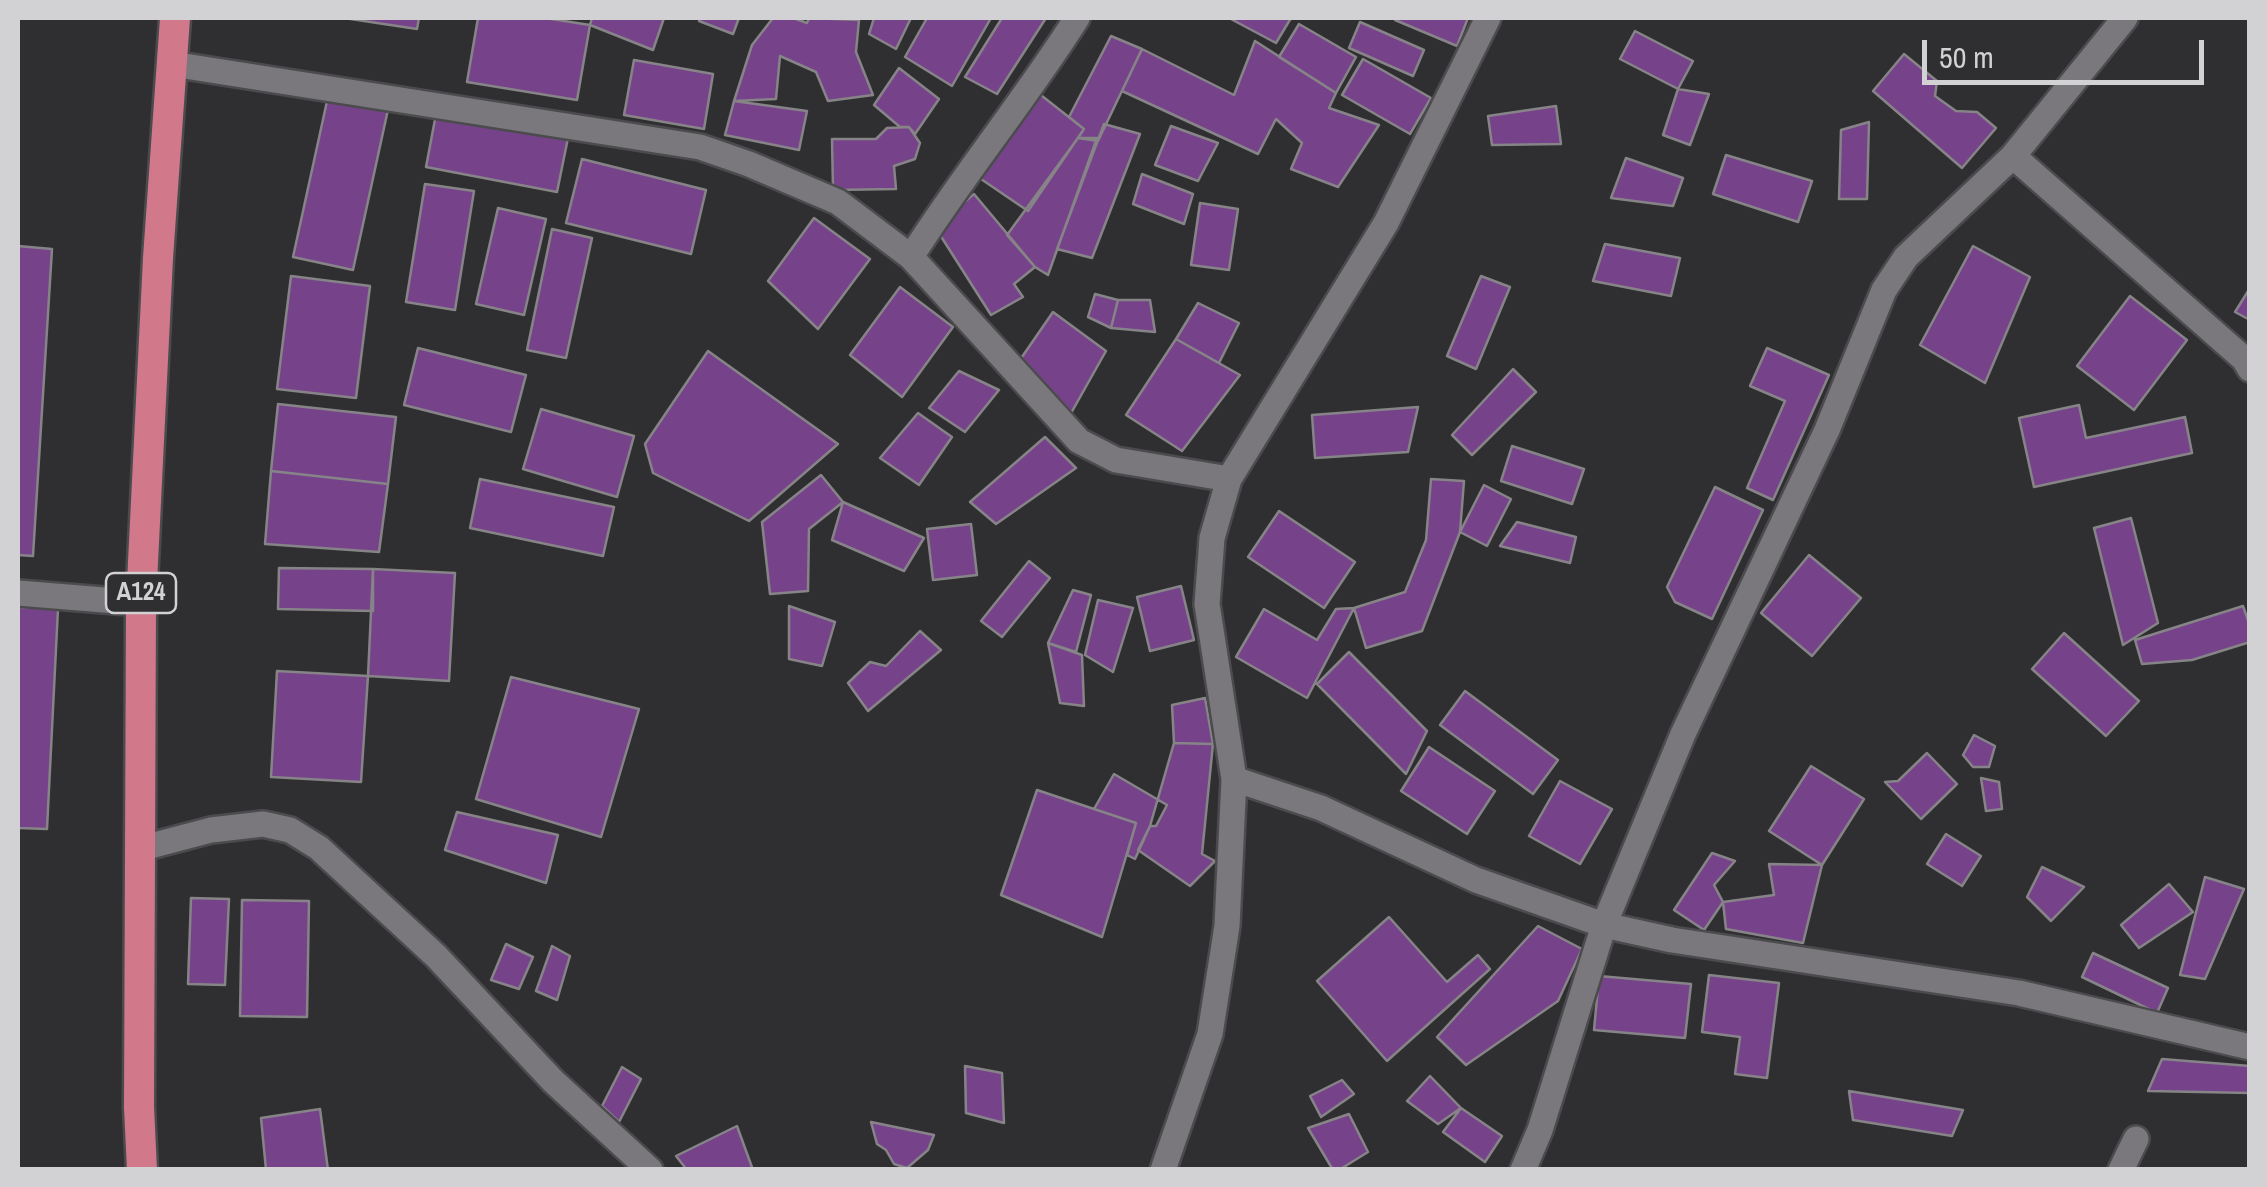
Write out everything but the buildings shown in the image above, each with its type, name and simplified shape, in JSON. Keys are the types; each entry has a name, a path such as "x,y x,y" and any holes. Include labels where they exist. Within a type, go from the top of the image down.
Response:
{"highway":[{"name":"A124","path":"142,1170 140,603 175,18"}],"street":[{"path":"911,257 1077,18"},
{"path":"1164,1170 1210,1034 1227,926 1234,779 1207,604 1212,538 1229,479 1386,222 1488,18"},
{"path":"1523,1170 1540,1130 1604,925 1683,734 1827,430 1884,290 1906,257 2013,156 2125,18"},
{"path":"172,64 700,148 749,164 838,202 911,257 1080,441 1116,460 1229,479"},
{"path":"2013,156 2244,359 2250,369"},
{"path":"18,593 140,603"},
{"path":"1234,779 1320,808 1476,880 1604,925 1672,940 2019,992 2250,1047"},
{"path":"138,848 211,830 263,824 290,830 319,848 436,956 553,1080 650,1170"},
{"path":"2121,1170 2136,1139"}]}
